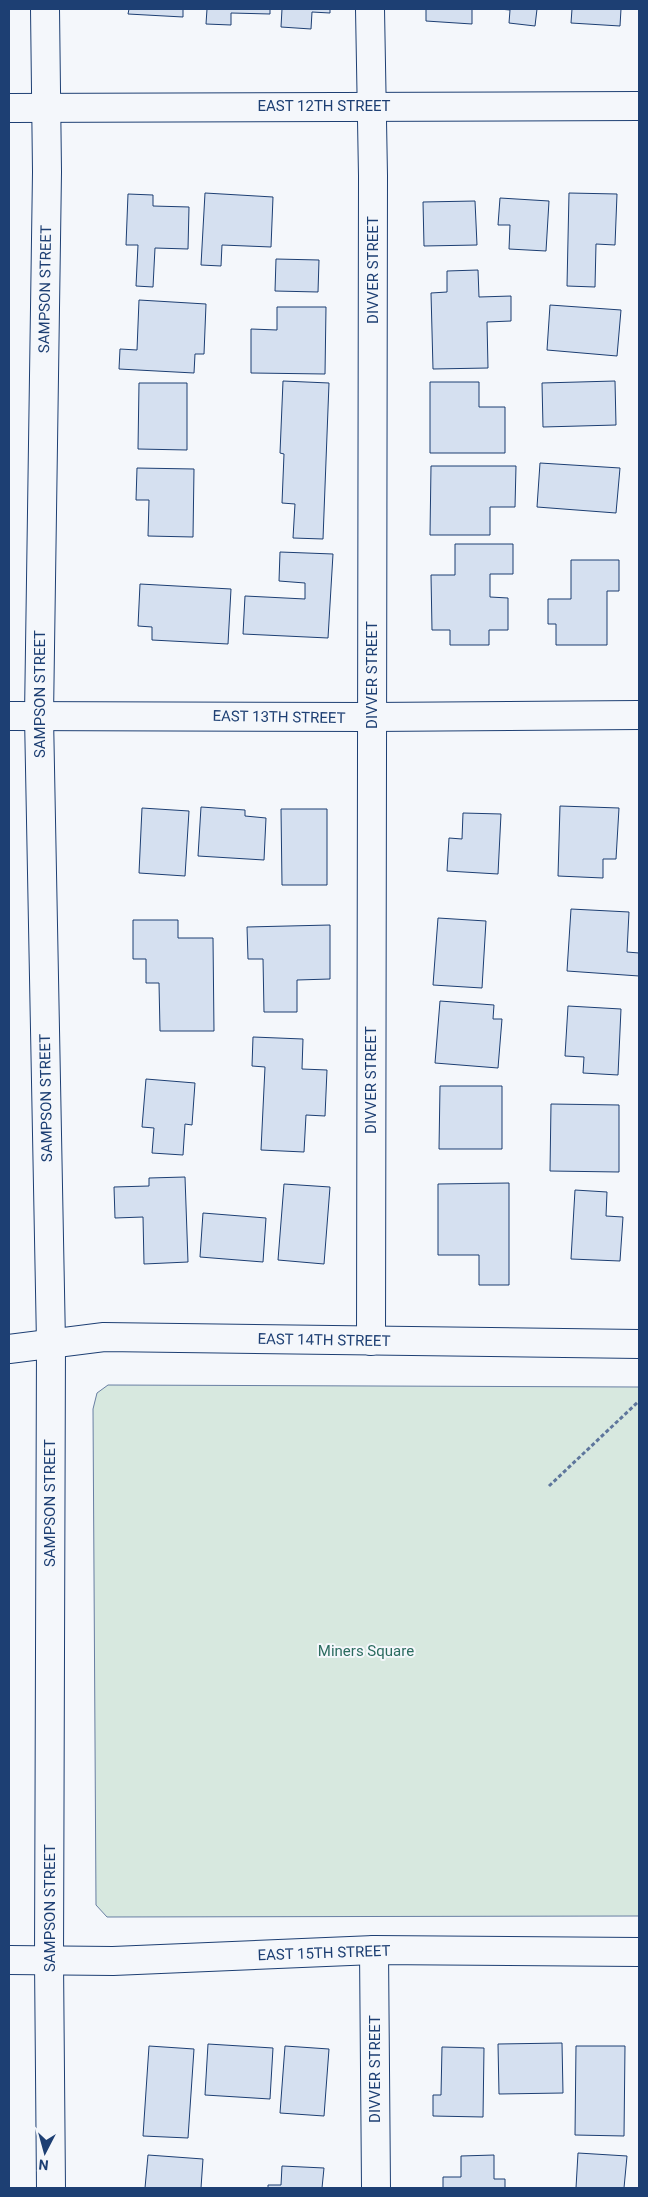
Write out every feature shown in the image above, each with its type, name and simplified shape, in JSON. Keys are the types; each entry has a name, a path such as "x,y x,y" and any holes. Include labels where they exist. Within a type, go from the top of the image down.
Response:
{"main road":[{"name":"SAMPSON STREET","path":"45,9 47,172 39,716 51,1343 51,2188"},
{"name":"DIVVER STREET","path":"370,9 373,176 371,1341"},
{"name":"EAST 12TH STREET","path":"9,108 639,106"},
{"name":"EAST 13TH STREET","path":"9,716 371,717 639,715"},
{"name":"EAST 14TH STREET","path":"9,1348 104,1337 639,1344"},
{"name":"DIVVER STREET","path":"374,1950 376,2188"},
{"name":"EAST 15TH STREET","path":"9,1960 113,1961 374,1950 639,1952"}],"path":[{"path":"549,1486 639,1401"}],"green space":[{"name":"Miners Square","path":"108,1385 639,1387 639,1916 107,1917 96,1905 93,1409 97,1393"}],"building":[{"path":"129,9 183,9 183,17 128,14"},
{"path":"207,9 270,9 270,14 231,13 231,25 206,24"},
{"path":"282,9 330,9 330,13 312,12 311,29 281,27"},
{"path":"426,9 472,9 472,24 426,21"},
{"path":"499,9 537,9 535,26 509,23 510,10"},
{"path":"572,9 621,9 620,26 571,23"},
{"path":"205,193 273,197 271,247 222,245 221,266 201,265"},
{"path":"569,193 617,194 615,245 596,244 595,287 567,286"},
{"path":"128,194 153,195 153,206 189,207 188,249 155,248 153,287 136,286 138,245 126,245"},
{"path":"500,198 549,201 546,251 509,249 510,225 498,225"},
{"path":"475,201 477,245 424,246 423,202"},
{"path":"276,259 319,260 318,292 275,291"},
{"path":"478,270 479,297 511,296 511,321 487,322 488,368 433,369 431,293 447,292 447,271"},
{"path":"139,300 206,304 204,354 195,354 194,373 119,369 120,349 137,350"},
{"path":"550,305 621,310 617,356 547,350"},
{"path":"277,307 326,307 325,374 251,373 251,329 277,330"},
{"path":"283,381 329,383 323,539 293,538 295,504 282,503 284,454 280,453"},
{"path":"615,381 616,425 543,427 542,383"},
{"path":"430,382 479,382 479,407 505,407 505,453 430,453"},
{"path":"139,383 187,383 187,450 138,449"},
{"path":"540,463 620,468 616,513 537,507"},
{"path":"431,466 516,466 515,507 490,507 490,535 430,535"},
{"path":"137,468 194,469 193,537 148,536 149,500 136,500"},
{"path":"455,544 513,544 513,574 490,574 490,597 508,598 508,630 489,630 489,645 450,645 450,630 432,630 431,575 455,575"},
{"path":"280,552 333,554 328,638 243,634 245,596 305,599 305,583 279,581"},
{"path":"571,560 619,560 619,591 607,591 607,645 556,645 556,624 548,624 548,599 571,599"},
{"path":"140,584 231,589 228,644 152,640 152,627 138,626"},
{"path":"560,806 619,808 616,859 603,859 603,878 558,876"},
{"path":"201,807 245,810 245,816 266,818 264,860 198,856"},
{"path":"142,808 189,811 185,876 139,873"},
{"path":"281,809 327,809 327,885 282,885"},
{"path":"463,813 501,814 498,874 447,871 449,838 462,839"},
{"path":"571,909 629,912 627,952 639,953 639,976 567,971"},
{"path":"438,918 486,921 482,988 433,985"},
{"path":"133,920 178,920 178,938 213,938 214,1031 160,1031 159,983 146,983 146,959 133,959"},
{"path":"330,925 330,979 297,980 297,1012 264,1012 263,959 248,959 247,927"},
{"path":"440,1001 494,1005 493,1019 502,1019 498,1068 435,1063"},
{"path":"568,1006 621,1009 618,1075 583,1073 584,1057 565,1056"},
{"path":"253,1037 303,1039 302,1069 327,1070 325,1116 306,1115 304,1152 261,1150 265,1067 252,1066"},
{"path":"146,1079 195,1083 192,1125 185,1124 183,1155 152,1153 154,1128 142,1127"},
{"path":"440,1086 502,1086 502,1149 439,1149"},
{"path":"551,1104 619,1105 619,1172 550,1171"},
{"path":"185,1177 188,1262 144,1264 143,1217 115,1218 114,1187 149,1186 149,1178"},
{"path":"509,1183 509,1285 479,1285 479,1255 438,1255 438,1184"},
{"path":"284,1184 330,1187 324,1264 278,1260"},
{"path":"575,1190 607,1192 606,1216 623,1217 620,1261 571,1259"},
{"path":"203,1213 266,1218 263,1262 200,1257"},
{"path":"562,2043 563,2093 499,2094 498,2044"},
{"path":"208,2044 273,2048 270,2099 205,2095"},
{"path":"149,2046 194,2049 188,2138 143,2136"},
{"path":"285,2046 329,2049 324,2116 280,2113"},
{"path":"576,2046 625,2046 624,2136 575,2135"},
{"path":"442,2047 484,2048 483,2117 433,2116 433,2095 441,2095"},
{"path":"578,2153 627,2156 624,2188 576,2188"},
{"path":"148,2155 203,2159 201,2188 145,2188"},
{"path":"494,2155 494,2179 505,2179 505,2188 443,2188 443,2177 461,2177 461,2156"},
{"path":"282,2166 324,2168 322,2188 268,2188 268,2185 281,2185"}]}
